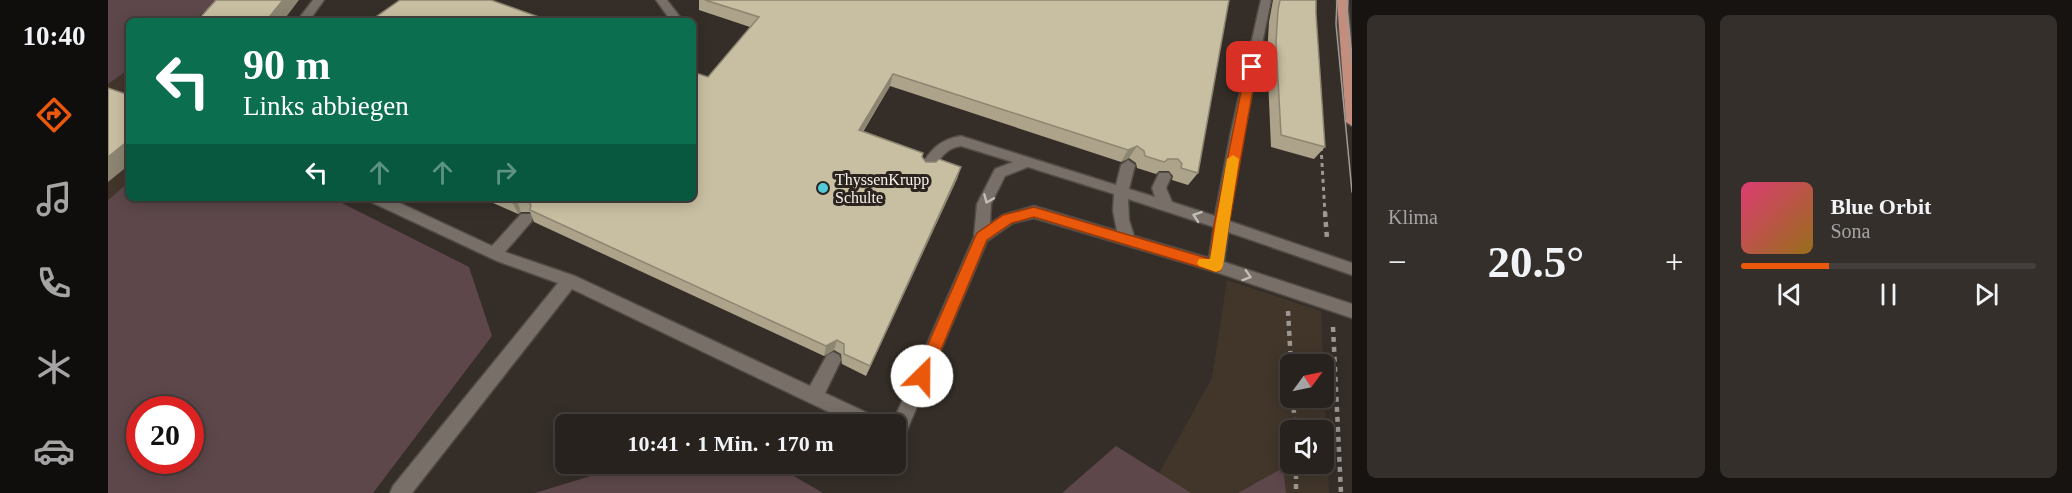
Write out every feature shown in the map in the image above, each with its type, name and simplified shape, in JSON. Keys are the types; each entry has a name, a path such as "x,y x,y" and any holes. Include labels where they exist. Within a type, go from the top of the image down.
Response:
{"main road":[{"path":"1342,0 1352,122"}],"lane":[{"path":"305,18 319,0"},
{"path":"661,0 674,18"},
{"path":"1216,266 1221,225 1266,0"},
{"path":"927,168 939,148 951,141 961,141 1121,191 1352,269"},
{"path":"905,414 981,237 984,204 1000,173 1028,162"},
{"path":"1128,165 1121,191 1119,216 1128,241"},
{"path":"1164,177 1159,188 1166,206"},
{"path":"382,201 495,254 569,281 851,414"},
{"path":"981,237 1008,219 1034,212 1216,266 1352,311"},
{"path":"495,254 526,218"},
{"path":"400,493 569,281"},
{"path":"814,397 833,360"}],"path":[{"path":"1286,289 1290,354"},
{"path":"1296,474 1296,493"}],"shaded area":[{"path":"108,0 217,0 197,18 126,18 126,71 108,84"},
{"path":"126,71 126,185 108,200 108,84"},
{"path":"126,185 126,201 338,201 469,267 492,336 373,493 108,493 108,200"},
{"path":"1227,280 1321,311 1323,354 1280,354 1280,408 1325,408 1326,420 1280,420 1280,474 1328,474 1329,493 1148,493 1212,378"},
{"path":"1116,446 1191,493 1062,493"},
{"path":"1280,470 1280,474 1284,474 1286,493 1238,493"},
{"path":"597,474 790,474 823,493 535,493"}],"building":[{"path":"216,0 283,0 268,18 200,18"},
{"path":"400,0 491,0 542,18 374,18"},
{"name":"ThyssenKrupp Schulte","path":"705,0 1229,0 1198,173 1181,168 1182,164 1178,159 1168,159 1164,162 1145,156 1144,151 1137,146 1128,150 893,74 859,130 923,153 922,157 926,162 936,162 939,159 961,167 870,366 844,354 844,344 837,340 826,346 530,210 531,205 528,201 696,201 696,73 708,77 759,17"},
{"path":"1280,0 1316,0 1325,147 1281,135 1276,42"},
{"path":"108,88 126,94 126,142 108,157"}],"tram line":[{"path":"1337,0 1336,24 1352,192"},
{"path":"1348,0 1347,14 1352,63"}],"slow traffic":[{"path":"1204,263 1216,266 1233,159"}],"place":[{"name":"ThyssenKrupp Schulte","path":"823,188"}],"route":[{"path":"922,376 981,237 1008,219 1034,212 1216,266 1221,225 1252,67"}]}
